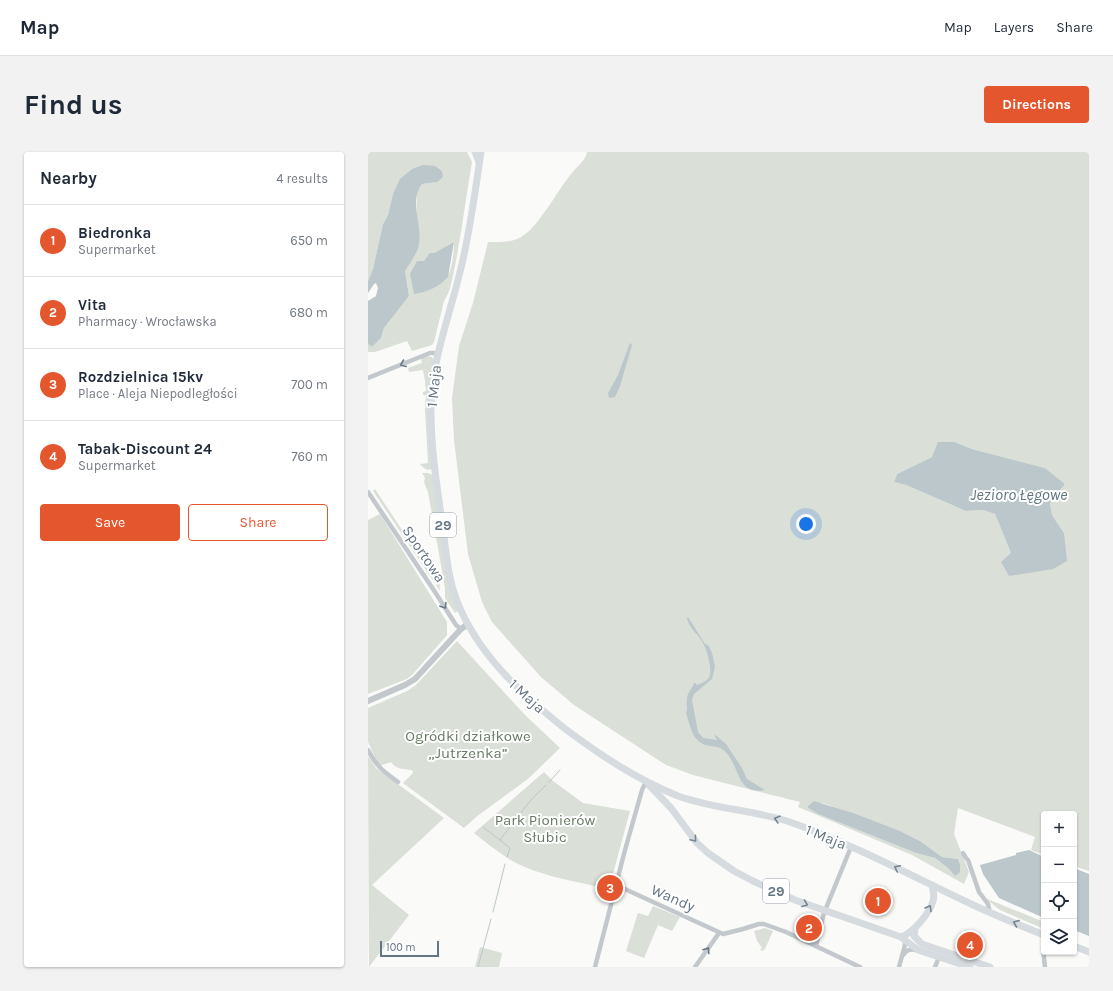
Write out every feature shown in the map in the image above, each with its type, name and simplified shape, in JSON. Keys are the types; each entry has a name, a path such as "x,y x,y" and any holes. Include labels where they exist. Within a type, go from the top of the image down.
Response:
{"main road":[{"path":"475,152 479,162"},
{"name":"1 Maja","path":"481,152 461,268 438,353 432,386 431,412 435,460 450,580 458,603 468,624 492,661 519,690 577,738 621,768 646,782 678,796 701,803 787,821 851,847 990,913 1041,934"},
{"name":"29","path":"646,782 671,808 697,843 721,863 753,881 825,911 903,938 918,950 970,967"},
{"path":"671,808 672,799 678,796"},
{"path":"903,938 915,928 932,905 934,896 932,885"},
{"path":"915,928 914,936 922,944 990,967"},
{"path":"1077,947 1089,952"}],"street":[{"path":"368,378 430,353 438,353"},
{"name":"Sportowa","path":"368,492 456,625 461,629"},
{"path":"368,701 415,679 461,629 468,624"},
{"path":"368,750 374,763 398,782"},
{"path":"595,967 641,793 646,782"},
{"path":"816,946 825,911 851,847"},
{"path":"963,853 968,860 979,892 988,904 990,913"},
{"name":"Wandy","path":"616,885 716,930 719,933"},
{"path":"695,967 719,933 723,934 759,924 764,924 816,946 860,967"},
{"path":"899,967 902,956 903,938"},
{"path":"902,956 906,951 918,950"},
{"path":"1044,955 1045,967"},
{"path":"935,967 939,957"}],"green space":[{"path":"368,152 467,152 472,162 457,253 451,284 444,301 432,345 412,351 407,341 375,352 368,352 368,344 372,347 381,338 384,328 409,296 405,271 416,254 417,191 422,184 437,182 442,171 393,194 388,215 383,224 373,269 368,281","holes":["454,242 451,268 445,281 417,261 425,261 434,253"]},
{"path":"587,152 1089,152 1089,871 1077,867 1077,811 1041,811 1041,854 1031,850 1035,837 958,808 954,834 969,872 964,884 912,855 798,807 800,802 693,775 666,765 574,705 541,677 492,622 482,602 468,554 454,440 452,398 459,346 473,303 488,242 512,241 520,238 530,230 573,171 583,161","holes":["955,442 972,449 1045,468 1065,484 1050,503 1052,515 1064,533 1011,553 995,514 983,510 966,511 906,485 894,482 897,474 932,457","823,803 900,831 920,841 942,857 958,859 955,876 948,868 935,858 916,853 818,814 807,806"]},
{"path":"427,356 432,357 434,361 432,469 428,470 420,464 428,463 425,409 426,395 423,395 423,392 426,391 423,370 409,372 408,368 422,363 421,358"},
{"path":"422,473 433,475 458,611 455,613 445,598 445,588 428,492 424,482 425,478"},
{"path":"375,489 433,577 436,575 439,580 440,591 373,491"},
{"path":"380,514 447,622 447,635 407,679 368,694 368,520"},
{"name":"Ogródki działkowe „Jutrzenka”","path":"457,641 525,715 560,748 529,778 476,817 464,828 403,783 413,773 412,770 402,769 391,762 379,766 368,742 368,708 407,691 416,685"},
{"name":"Ogródki działkowe „Jutrzenka”","path":"368,756 376,768 444,818 372,885 409,915 369,967"},
{"name":"Park Pionierów Słubic","path":"544,772 553,781 583,803 630,811 611,881 604,888 555,877 519,865 474,833"},
{"path":"985,898 1041,921 1041,928 1000,910"},
{"path":"653,906 680,917 672,931 658,925 644,958 626,951 638,913 648,916"},
{"path":"765,928 773,931 765,949 762,951 754,931"},
{"path":"480,947 502,953 499,967 475,967"}],"water":[{"path":"423,165 435,166 442,171 443,177 437,182 422,184 418,191 416,205 419,243 416,254 405,271 409,296 384,328 381,338 372,347 368,344 368,301 376,296 378,288 376,283 368,293 368,281 373,269 383,224 388,215 393,194 400,179 412,169"},
{"path":"454,242 448,277 432,288 414,294 410,274 417,261 424,261 430,253 434,253"},
{"path":"630,343 632,345 620,386 615,397 609,398 608,393 618,375"},
{"name":"Jezioro Łęgowe","path":"938,442 955,442 972,449 1045,468 1065,484 1050,503 1052,515 1064,533 1067,561 1053,569 1009,576 1001,562 1011,553 995,514 983,510 966,511 906,485 894,482 897,474 932,457"},
{"path":"688,617 705,644 709,646 715,666 712,679 694,694 692,700 698,732 703,738 717,740 714,734 726,744 742,768 747,779 765,790 748,788 739,777 728,755 722,749 703,744 693,734 686,713 688,695 694,683 696,683 696,685 708,679 710,676 710,667 705,646 690,626 687,619"},
{"path":"814,801 853,813 900,831 920,841 942,857 958,859 960,872 955,876 948,868 935,858 916,853 818,814 807,807"},
{"path":"1029,850 1041,856 1041,917 999,898 983,874 980,865 1016,855 1016,853"},
{"path":"1077,869 1089,874 1089,936 1077,931"}],"waterway":[{"path":"549,782 560,770"},
{"path":"500,840 530,801 546,785"},
{"path":"483,827 510,848 507,857"},
{"path":"493,912 505,864"},
{"path":"478,967 491,919"}],"place":[{"name":"Rozdzielnica 15kv","path":"610,888"},
{"name":"Biedronka","path":"878,901"},
{"name":"Vita","path":"809,928"},
{"name":"Tabak-Discount 24","path":"970,945"}]}
